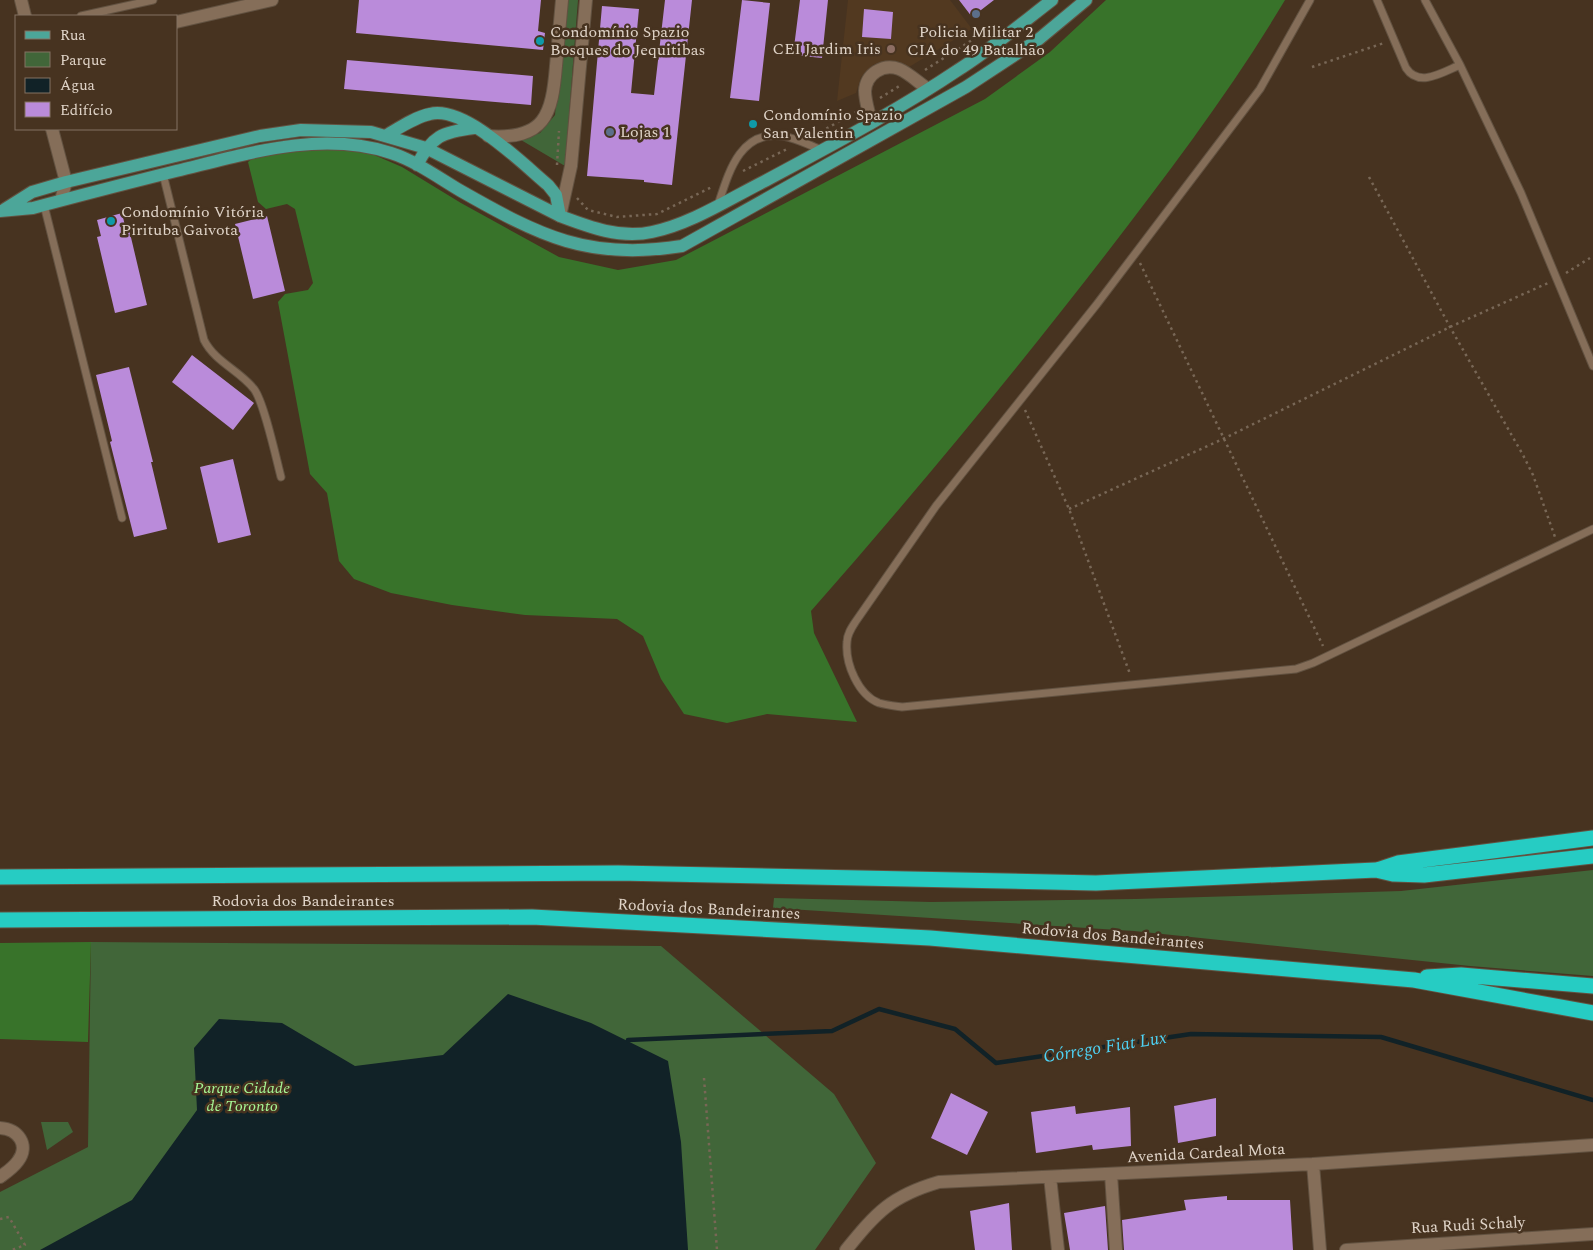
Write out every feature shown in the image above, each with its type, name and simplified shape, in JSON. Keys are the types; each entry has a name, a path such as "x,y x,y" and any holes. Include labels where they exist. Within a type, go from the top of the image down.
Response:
{"highway":[{"path":"1376,870 1398,863 1593,838"},
{"path":"1376,870 1393,874 1424,875 1593,856"},
{"name":"Rodovia dos Bandeirantes","path":"0,877 618,873 1096,883 1376,870"},
{"name":"Rodovia dos Bandeirantes","path":"0,920 532,917 930,938 1414,980"},
{"path":"1414,980 1438,975 1461,975 1593,986"},
{"path":"1414,980 1593,1013"}],"main road":[{"path":"2,210 32,192 66,182 260,136 293,131 352,130 385,136 426,148 560,216 600,230 629,235 652,232 682,222 718,205 822,150 928,89 959,70 1052,0"},
{"path":"2,210 44,205 80,194 261,150 329,143 392,153 417,165 506,217 570,243 621,252 652,251 682,246 966,87 1039,39 1086,0"},
{"path":"385,136 430,114 444,112 460,118 488,136 548,185 556,195 560,216 552,226 541,232"},
{"path":"417,165 426,148 438,136 450,131 474,128"}],"street":[{"path":"21,0 25,15"},
{"path":"178,22 272,0"},
{"path":"488,136 509,138 522,134 538,124 550,109 562,0"},
{"path":"560,216 572,166 586,0"},
{"path":"871,122 865,91 869,78 879,70 894,67 928,89"},
{"path":"52,130 66,182 61,200"},
{"path":"66,182 80,194"},
{"path":"0,1128 16,1132 21,1138 23,1148 19,1159 0,1177"},
{"name":"Avenida Cardeal Mota","path":"846,1250 873,1218 890,1202 915,1189 939,1182 1314,1164 1593,1145"},
{"path":"1314,1164 1320,1250"},
{"path":"1111,1174 1116,1250"},
{"path":"1050,1177 1058,1250"},
{"name":"Rua Rudi Schaly","path":"1346,1250 1593,1234"}],"lane":[{"path":"86,15 153,0"},
{"path":"1310,0 1260,89 1021,400 936,506 850,631 847,640 847,654 857,682 870,698 878,703 902,706 1296,669 1328,656 1557,544 1593,529"},
{"path":"1377,0 1406,68 1418,78 1427,78 1460,65"},
{"path":"1425,0 1460,65 1521,193 1593,366"},
{"path":"718,205 730,166 750,144 771,136 782,136 822,150"},
{"path":"163,174 204,340 209,350 247,381 258,396 281,477"},
{"path":"44,205 122,518"}],"path":[{"path":"1312,68 1394,39"},
{"path":"1369,177 1450,327 1523,454 1533,475 1557,544"},
{"path":"1135,252 1328,656"},
{"path":"1069,509 1223,439 1450,327 1556,280 1590,258"},
{"path":"1021,400 1069,509 1133,683"},
{"path":"704,1078 717,1250"},
{"path":"0,1219 9,1217 25,1245 12,1250"}],"shaded area":[{"name":"CEI Jardim Iris","path":"848,0 950,0 972,29 909,67 895,61 880,62 873,65 861,77 856,93 837,101"}],"green space":[{"path":"566,0 578,0 565,166 521,140 540,133 555,115"},
{"path":"1106,0 1285,0 1222,98 1106,254 961,435 811,611 814,633 857,722 767,714 727,723 684,714 661,679 643,636 617,619 525,615 452,605 391,593 354,579 339,561 327,493 310,474 278,302 285,294 308,290 313,283 295,209 287,204 266,209 258,202 248,162 258,154 324,147 365,151 402,167 461,203 559,257 618,270 676,260 985,99 1050,52"},
{"path":"1593,870 1593,976 1470,966 1134,931 773,908 774,898 931,902 1135,899 1401,891"},
{"name":"Parque Cidade de Toronto","path":"91,942 661,946 834,1094 876,1163 815,1250 0,1250 0,1192 88,1147"},
{"path":"91,942 88,1042 0,1039 0,943"},
{"path":"41,1122 68,1122 73,1132 47,1150"}],"water":[{"path":"508,994 591,1023 668,1061 681,1142 688,1250 40,1250 132,1200 197,1110 194,1048 219,1019 282,1023 355,1066 443,1055"}],"building":[{"path":"359,0 541,0 538,31 545,33 543,50 356,33"},
{"path":"665,0 692,0 672,185 644,182 644,180 587,176 602,6 639,9 631,93 654,95"},
{"path":"742,0 770,3 759,101 730,98"},
{"path":"800,0 828,0 822,58 793,55"},
{"path":"959,0 994,0 972,17"},
{"path":"864,9 893,12 891,39 862,37"},
{"path":"347,60 533,76 531,105 344,89"},
{"path":"122,213 126,230 129,229 147,305 115,313 97,237 101,236 97,220"},
{"path":"267,216 285,291 253,299 235,224"},
{"path":"192,355 254,403 233,430 172,382"},
{"path":"129,367 153,462 151,462 167,529 134,537 110,442 112,441 96,375"},
{"path":"233,459 251,535 218,543 200,467"},
{"path":"951,1093 988,1112 967,1155 931,1138"},
{"path":"1216,1098 1216,1136 1178,1143 1174,1106"},
{"path":"1075,1106 1076,1114 1130,1107 1131,1146 1093,1150 1092,1145 1036,1153 1031,1112"},
{"path":"1227,1196 1227,1200 1290,1200 1293,1250 1124,1250 1122,1220 1186,1210 1184,1200"},
{"path":"1009,1203 1012,1250 975,1250 970,1211"},
{"path":"1105,1206 1108,1250 1070,1250 1064,1213"}],"waterway":[{"name":"Córrego Fiat Lux","path":"628,1040 832,1031 879,1009 955,1029 996,1063 1191,1034 1381,1037 1593,1100"}],"place":[{"name":"Policia Militar 2 CIA do 49 Batalhão","path":"976,14"},
{"name":"Condomínio Spazio Bosques do Jequitibas","path":"540,41"},
{"name":"CEI Jardim Iris","path":"891,49"},
{"name":"Condomínio Spazio San Valentin","path":"753,124"},
{"name":"Lojas 1","path":"610,132"},
{"name":"Condomínio Vitória Pirituba Gaivota","path":"111,221"}]}
